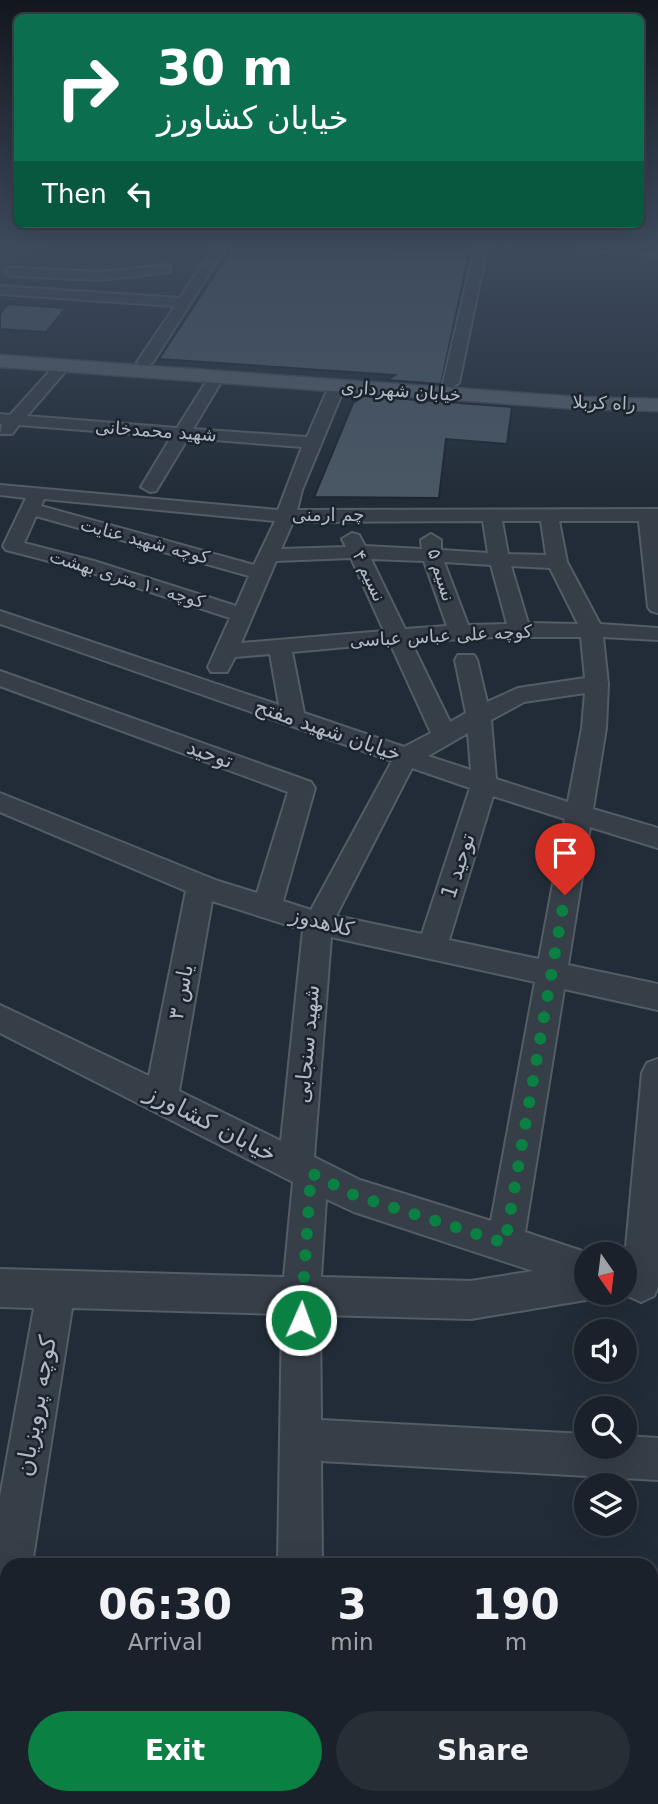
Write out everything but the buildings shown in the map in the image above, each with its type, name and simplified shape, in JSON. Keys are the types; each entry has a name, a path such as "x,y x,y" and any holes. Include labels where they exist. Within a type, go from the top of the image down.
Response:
{"main road":[{"name":"خیابان شهرداری","path":"0,352 451,383 550,396"},
{"name":"خیابان شهرداری","path":"0,361 337,386 550,396"},
{"name":"راه کربلا","path":"608,398 658,394"},
{"name":"راه کربلا","path":"550,396 608,398 658,405"}],"street":[{"path":"145,362 165,331"},
{"path":"451,383 462,331"},
{"path":"0,437 7,420 62,366"},
{"path":"150,487 216,377"},
{"path":"210,688 288,508 337,386"},
{"name":"شهید محمدخانی","path":"7,420 312,443"},
{"name":"چم ارمنی","path":"0,474 150,487 340,515 654,516"},
{"name":"چم ارمنی","path":"0,490 34,502 654,516"},
{"name":"کوچه ۱۰ متری بهشت","path":"34,502 13,546 87,565 240,614"},
{"name":"کوچه شهید عنایت","path":"34,502 263,563 358,552 557,562"},
{"name":"نسیم ۴","path":"340,515 445,736"},
{"name":"نسیم ۵","path":"429,515 432,556 460,634"},
{"path":"491,515 499,559 520,631"},
{"path":"505,1243 594,728 597,684 591,628 557,562 550,515"},
{"path":"654,516 658,607"},
{"name":"خیابان شهید مفتح","path":"0,617 484,784 658,838"},
{"name":"کوچه علی عباس عباسی","path":"225,651 398,636 591,628 658,634"},
{"path":"280,647 293,719"},
{"path":"466,660 480,717 484,784"},
{"name":"توحید","path":"0,678 302,788 267,908"},
{"path":"318,923 406,757 518,695 597,684"},
{"name":"توحید 1","path":"432,948 484,784"},
{"name":"کلاهدوز","path":"0,802 201,886 267,908 318,923 658,997"},
{"name":"یاس ۳","path":"161,1098 201,886"},
{"name":"شهید سنجابی","path":"300,1558 304,1170 318,923"},
{"name":"خیابان کشاورز","path":"0,1018 354,1195 574,1266"},
{"path":"641,1283 658,1073"},
{"path":"4,1285 56,1289 471,1300 574,1282"},
{"name":"کوچه پرویزیان","path":"11,1558 56,1289"},
{"path":"300,1438 658,1459"}],"route":[{"path":"301,1320 311,1173 354,1195 505,1243 565,895"}]}
